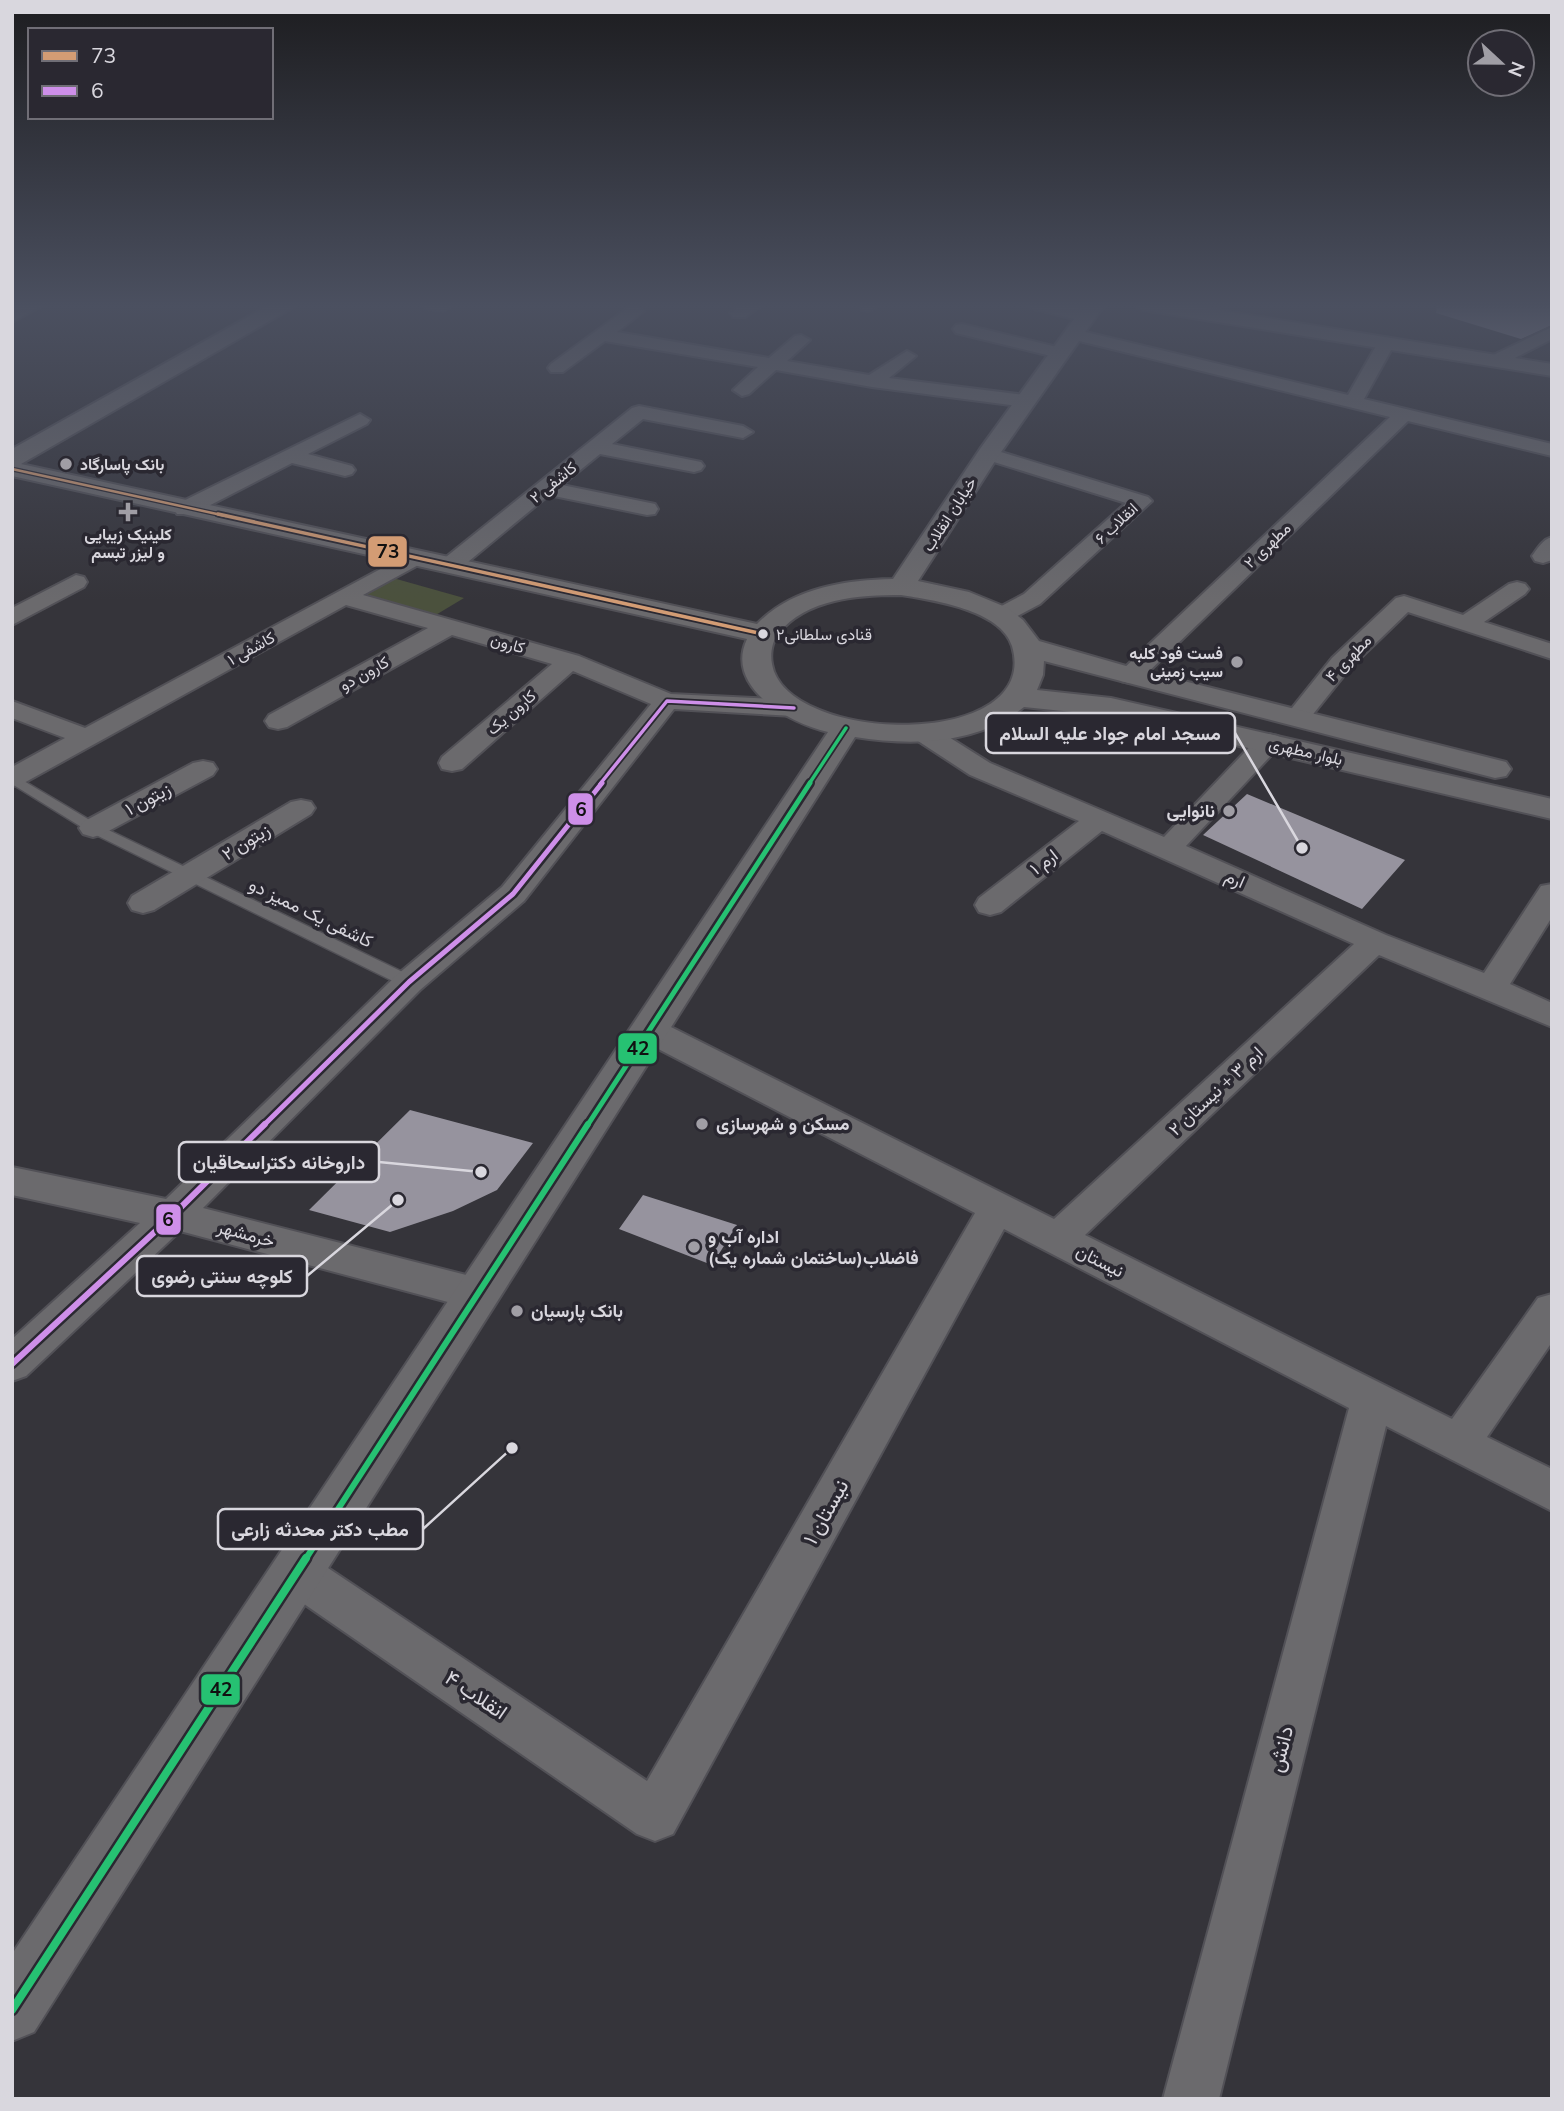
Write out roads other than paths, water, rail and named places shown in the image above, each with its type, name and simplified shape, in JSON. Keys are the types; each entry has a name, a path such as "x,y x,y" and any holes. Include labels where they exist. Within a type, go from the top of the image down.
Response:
{"main road":[{"path":"12,459 111,403"},
{"name":"خیابان انقلاب","path":"901,587 1024,403"},
{"path":"12,470 763,634"},
{"path":"901,587 938,592 961,598 1000,616 1018,631 1028,647 1031,673 1017,697 983,718 962,726 924,733 872,732 846,728 818,720 794,708 772,691 759,672 756,653 763,634 779,617 832,593 901,587"},
{"name":"بلوار مطهری","path":"1028,647 1130,676 1552,783"},
{"name":"بلوار مطهری","path":"1017,697 1111,707 1552,809"},
{"path":"12,2010 846,728"}],"street":[{"path":"1355,403 1551,448"},
{"name":"کاشفی ۲","path":"449,566 639,412 743,432"},
{"name":"مطهری ۲","path":"1130,676 1404,414"},
{"path":"185,509 360,420"},
{"path":"596,447 694,466"},
{"name":"انقلاب ۶","path":"988,454 1142,501 1032,599 1000,616"},
{"path":"290,456 345,470"},
{"path":"546,488 647,509"},
{"name":"کاشفی ۱","path":"12,778 414,558"},
{"path":"12,618 76,582"},
{"path":"1466,623 1517,589"},
{"name":"کارون","path":"344,597 570,661 667,701 794,708"},
{"name":"مطهری ۴","path":"1297,718 1341,663 1404,603 1466,623"},
{"path":"1466,623 1552,652"},
{"name":"کارون دو","path":"278,721 450,626"},
{"name":"کارون یک","path":"452,762 570,661"},
{"path":"12,1364 173,1215 410,982 513,894 667,701"},
{"path":"12,709 88,738"},
{"name":"ارم","path":"924,733 980,769 1168,849 1375,942 1491,988 1552,1016"},
{"path":"1168,849 1269,742"},
{"name":"زیتون ۱","path":"93,828 203,769"},
{"name":"زیتون ۲","path":"191,876 301,808"},
{"name":"ارم ۱","path":"990,905 1098,820"},
{"path":"143,903 191,876"},
{"path":"1491,988 1552,893"},
{"name":"ارم ۳ + نیستان ۲","path":"1057,1239 1375,942"},
{"name":"نیستان","path":"649,1030 1552,1491"},
{"name":"خرمشهر","path":"12,1181 173,1215 478,1294"},
{"name":"نیستان ۱","path":"655,1816 998,1208"},
{"path":"1459,1444 1552,1310"},
{"name":"دانش","path":"1191,2099 1372,1399"},
{"name":"انقلاب ۴","path":"296,1573 655,1816"}],"lane":[{"name":"کاشفی یک ممیز دو","path":"12,778 93,828 410,982"}],"place":[{"name":"بانک پاسارگاد","path":"66,464"},
{"name":"کلینیک زیبایی و لیزر تبسم","path":"128,512"},
{"name":"قنادی سلطانی۲","path":"763,634"},
{"name":"فست فود کلبه سیب زمینی","path":"1237,662"},
{"name":"نانوایی","path":"1229,811"},
{"name":"مسجد امام جواد علیه السلام","path":"1302,848"},
{"name":"مسکن و شهرسازی","path":"702,1124"},
{"name":"داروخانه دکتراسحاقیان","path":"481,1172"},
{"name":"کلوچه سنتی رضوی","path":"398,1200"},
{"name":"اداره آب و فاضلاب(ساختمان شماره یک)","path":"694,1247"},
{"name":"بانک پارسیان","path":"517,1311"},
{"name":"مطب دکتر محدثه زارعی","path":"512,1448"}]}
